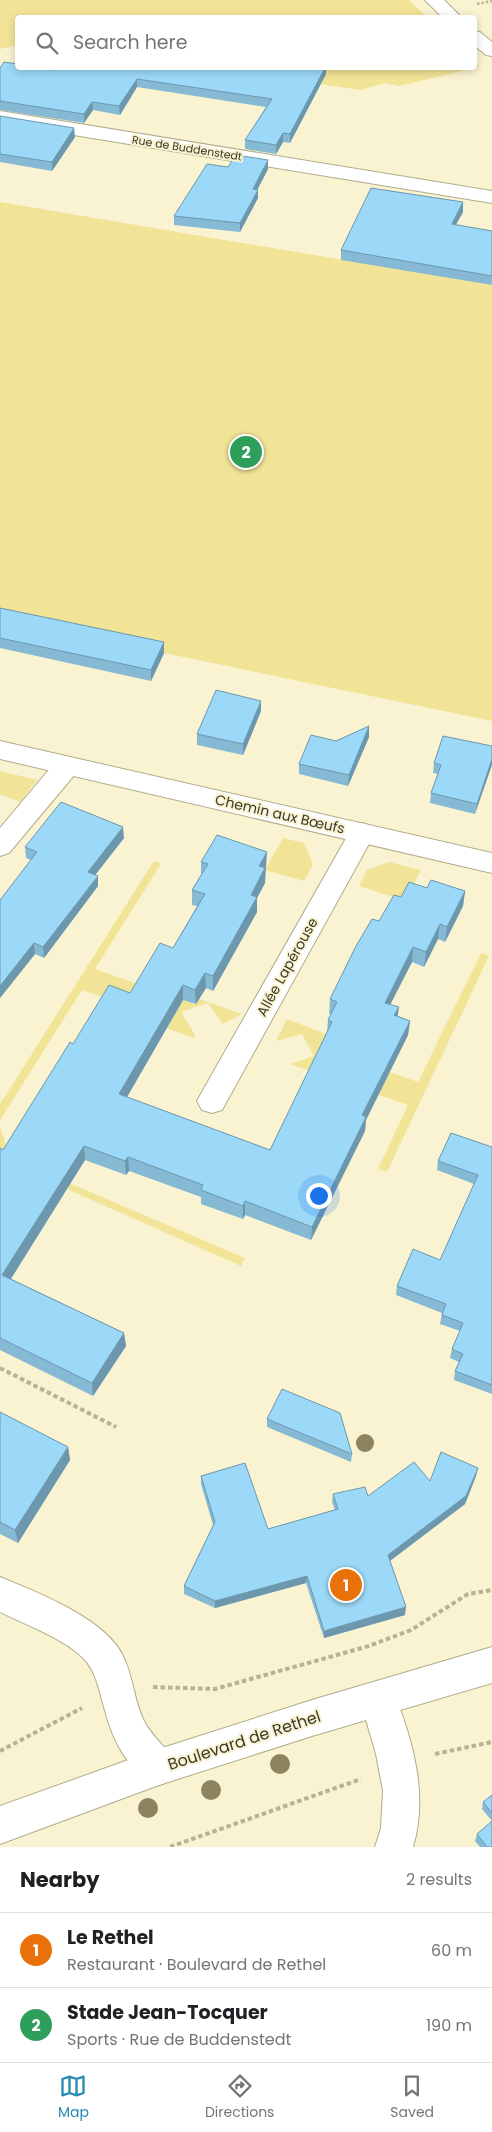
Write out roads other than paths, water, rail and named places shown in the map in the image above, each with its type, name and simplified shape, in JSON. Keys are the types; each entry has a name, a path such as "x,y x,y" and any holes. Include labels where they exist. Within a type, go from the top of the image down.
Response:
{"street":[{"path":"434,0 451,15"},
{"path":"477,38 492,51"},
{"name":"Rue de Buddenstedt","path":"0,117 492,197"},
{"name":"Chemin aux Bœufs","path":"0,750 492,863"},
{"path":"0,846 68,766"},
{"name":"Allée Lapérouse","path":"212,1101 362,833"},
{"path":"0,1594 77,1634 96,1647 115,1680 123,1714 132,1736 158,1767"},
{"name":"Boulevard de Rethel","path":"0,1825 158,1767 492,1665"},
{"path":"378,1699 401,1782 403,1799 402,1828 394,1847"}],"place":[{"name":"Stade Jean-Tocquer","path":"246,452"},
{"name":"Le Rethel","path":"346,1585"}]}
